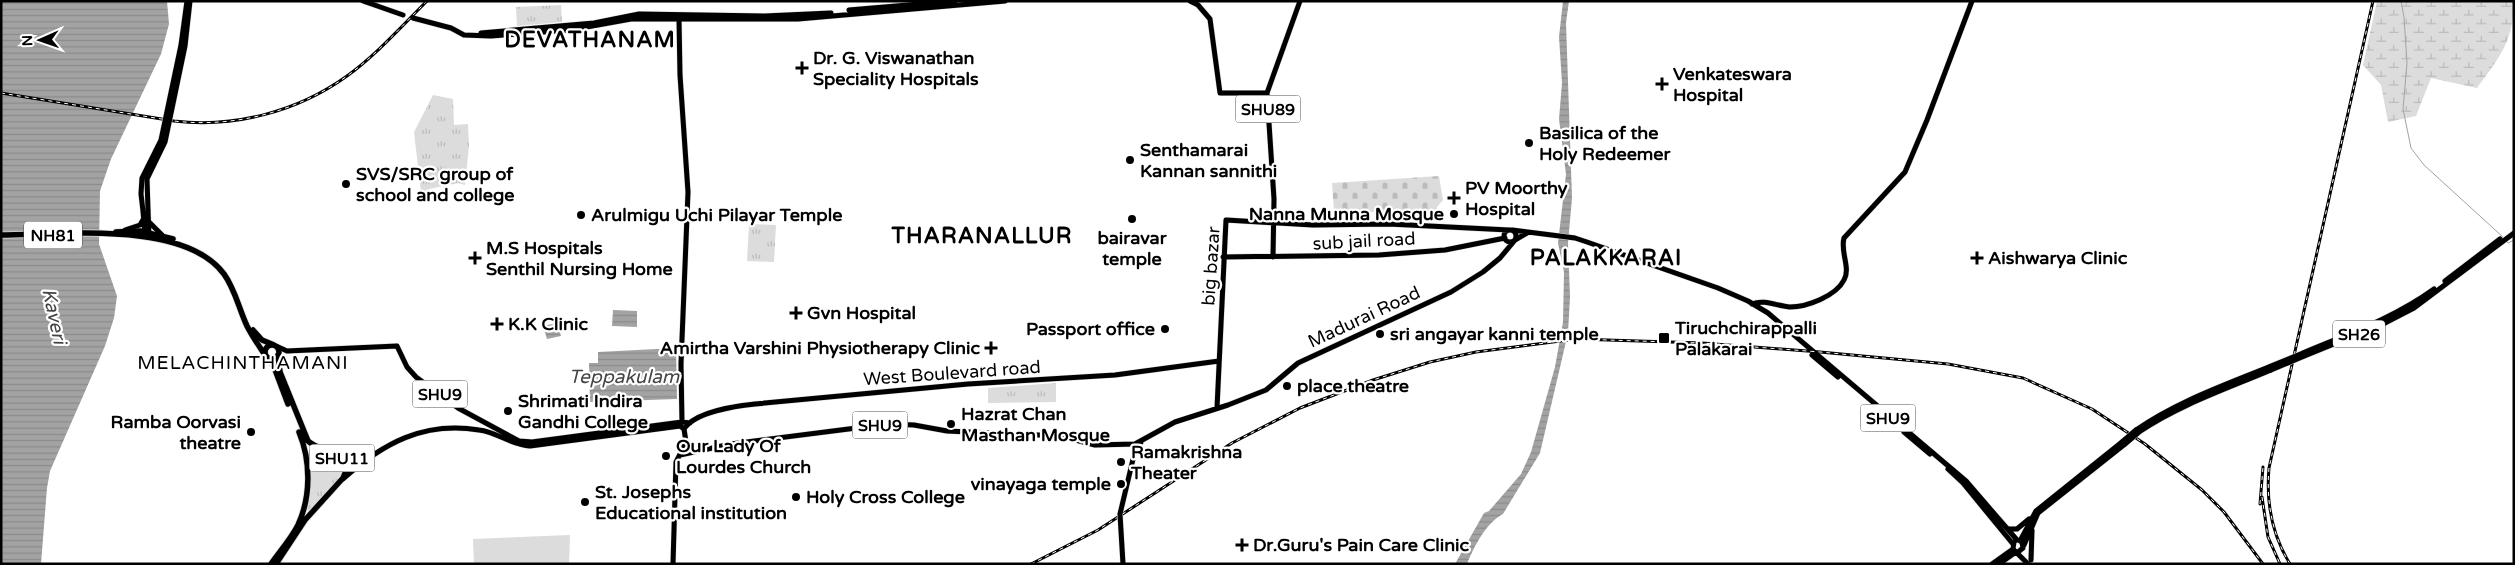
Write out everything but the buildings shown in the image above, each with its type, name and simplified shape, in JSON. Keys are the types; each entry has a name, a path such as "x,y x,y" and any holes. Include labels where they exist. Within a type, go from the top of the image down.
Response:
{"highway":[{"name":"SHU9","path":"104,234 128,231 148,235 192,249 204,257 224,274 250,332 266,356 273,360 278,356"},
{"name":"NH81","path":"1,235 104,234"},
{"name":"SHU9","path":"148,235 162,235 192,249 222,267 234,285 253,331 262,340 275,346"},
{"path":"266,356 268,347 275,346 279,350 278,356"},
{"name":"SHU11","path":"266,356 274,367 301,436 308,466 305,495 297,526 272,564"},
{"name":"SHU11","path":"276,564 316,509 341,481 346,465 342,458 332,452 312,445 305,436 280,372 278,356"},
{"path":"308,466 313,452 319,450 332,452"},
{"path":"305,495 306,510 311,512 316,509"}],"main road":[{"path":"148,235 146,220 147,179 165,142 185,46 188,1"},
{"path":"363,1 403,15"},
{"path":"473,35 585,24 640,14 793,15 954,1"},
{"path":"413,18 451,28 464,35 517,35 584,28 630,19 798,19 1005,1"},
{"path":"1190,1 1198,5 1210,18 1220,93 1267,94"},
{"name":"SHU89","path":"1274,222 1267,94 1300,1"},
{"path":"1752,304 1760,301 1777,306 1796,306 1826,296 1845,280 1846,270 1842,245 1844,238 1905,172 1927,120 1972,1"},
{"path":"679,18 680,75 687,152 688,217 681,364 682,422"},
{"path":"128,231 146,220"},
{"path":"146,220 162,235"},
{"name":"big bazar","path":"1218,408 1226,220 1274,222"},
{"path":"1273,258 1274,222 1313,225 1389,224 1510,230 1516,234 1515,240"},
{"path":"1493,230 1506,240"},
{"path":"1506,252 1506,240 1510,230"},
{"name":"SHU9","path":"1510,230 1575,238 1718,288 1768,312 1958,473 2008,529 2018,546"},
{"name":"SHU9","path":"1506,240 1515,240 1529,233"},
{"name":"SH26","path":"2215,391 2232,386 2382,321 2412,305 2511,233"},
{"name":"sub jail road","path":"1223,257 1346,257 1445,250 1506,240"},
{"name":"Madurai Road","path":"1218,408 1266,390 1298,363 1451,292 1483,272 1506,252 1515,240"},
{"name":"SHU9","path":"1752,304 1963,483 2031,562"},
{"name":"SHU9","path":"275,346 287,351 397,346 408,367 416,377 494,433 518,445 530,446 680,426 684,429"},
{"name":"SHU9","path":"278,356 287,351"},
{"name":"West Boulevard road","path":"690,423 724,408 755,404 968,384 1115,375 1219,361"},
{"name":"SH26","path":"2018,546 2031,517 2138,431 2236,380 2271,368"},
{"name":"SHU9","path":"680,455 700,450 888,424 914,425 947,431 1060,436 1085,444 1128,445 1141,441 1169,425 1218,408"},
{"name":"SHU9","path":"494,433 519,441 532,442 682,422 690,423"},
{"path":"673,564 676,462 686,442 684,429 690,423"},
{"path":"341,481 368,456 404,436 446,428 475,429 494,433"},
{"path":"1123,564 1120,514 1134,455 1141,441"},
{"path":"686,442 700,450"},
{"name":"SH26","path":"2018,546 2032,527 2038,514 2123,443"},
{"path":"1128,445 1134,448 1134,455"},
{"path":"332,452 360,458 368,456"},
{"path":"2008,529 2017,529 2031,517"},
{"path":"2031,562 2032,527"},
{"path":"1992,564 2018,546"},
{"path":"1999,564 2018,546"}],"green space":[{"path":"2377,1 2514,1 2511,27 2504,48 2477,88 2431,78 2416,116 2388,122 2381,85 2363,65"},
{"path":"561,5 562,22 517,26 516,7"},
{"path":"433,95 453,99 454,125 468,124 469,146 465,185 458,183 429,189 429,197 424,199 421,192 414,132"},
{"path":"1439,176 1443,200 1437,207 1437,212 1334,212 1332,183"},
{"path":"749,224 776,225 774,262 747,261"},
{"path":"1056,383 1056,402 988,403 988,388"},
{"path":"321,451 338,456 344,463 342,480 309,512 305,508 308,465 314,453"},
{"path":"570,535 569,564 474,564 473,539"}],"water":[{"name":"Kaveri","path":"1,1 167,1 169,24 161,54 111,159 100,191 99,244 117,296 114,318 105,346 50,471 41,564 1,564"},
{"path":"1563,1 1569,1 1566,23 1572,198 1568,243 1570,297 1568,333 1540,453 1503,514 1482,535 1467,564 1455,564 1484,513 1489,511 1521,474 1531,452 1555,367 1563,322 1564,272 1558,243 1566,174 1559,119 1562,83 1559,37"},
{"path":"613,310 637,311 637,327 612,326"},
{"path":"557,323 561,336 547,339 543,326"},
{"name":"Teppakulam","path":"676,348 677,399 590,402 589,363 598,363 598,352"}],"waterway":[{"path":"2401,1 2407,63 2403,109 2411,148 2424,165 2504,238"},
{"path":"2506,241 2508,243 2514,240"}],"railway":[{"path":"1,93 174,121 197,123 219,122 264,115 307,99 328,89 347,76 378,50 427,1"},
{"path":"2290,564 2279,541 2272,518 2268,493 2269,468 2373,1"},
{"path":"1031,564 1098,530 1232,443 1300,408 1373,380 1430,362 1476,352 1576,339 1702,343 1820,352 1948,364 2023,378 2092,409 2145,444 2202,490 2224,512 2263,564"},
{"path":"2260,504 2263,467"},
{"path":"2262,497 2268,537 2280,564"}],"place":[{"name":"Dr. G. Viswanathan Speciality Hospitals","path":"802,68"},
{"name":"Venkateswara Hospital","path":"1662,84"},
{"name":"Basilica of the Holy Redeemer","path":"1529,143"},
{"name":"Senthamarai Kannan sannithi","path":"1130,160"},
{"name":"SVS/SRC group of school and college","path":"346,184"},
{"name":"PV Moorthy Hospital","path":"1454,198"},
{"name":"Nanna Munna Mosque","path":"1454,214"},
{"name":"Arulmigu Uchi Pilayar Temple","path":"581,215"},
{"name":"bairavar temple","path":"1132,219"},
{"name":"M.S Hospitals Senthil Nursing Home","path":"475,258"},
{"name":"Aishwarya Clinic","path":"1977,258"},
{"name":"Gvn Hospital","path":"796,313"},
{"name":"K.K Clinic","path":"497,324"},
{"name":"Passport office","path":"1165,329"},
{"name":"sri angayar kanni temple","path":"1380,334"},
{"name":"Tiruchchirappalli Palakarai","path":"1664,338"},
{"name":"Amirtha Varshini Physiotherapy Clinic","path":"991,348"},
{"name":"place theatre","path":"1287,386"},
{"name":"Shrimati Indira Gandhi College","path":"508,411"},
{"name":"Hazrat Chan Masthan Mosque","path":"951,424"},
{"name":"Ramba Oorvasi theatre","path":"251,432"},
{"name":"Our Lady Of Lourdes Church","path":"666,456"},
{"name":"Ramakrishna Theater","path":"1121,462"},
{"name":"vinayaga temple","path":"1121,484"},
{"name":"Holy Cross College","path":"796,497"},
{"name":"St. Josephs Educational institution","path":"585,502"},
{"name":"Dr.Guru's Pain Care Clinic","path":"1242,545"}],"district":[{"name":"DEVATHANAM","path":"590,39"},
{"name":"THARANALLUR","path":"982,235"},
{"name":"PALAKKARAI","path":"1606,257"},
{"name":"MELACHINTHAMANI","path":"243,362"}]}
